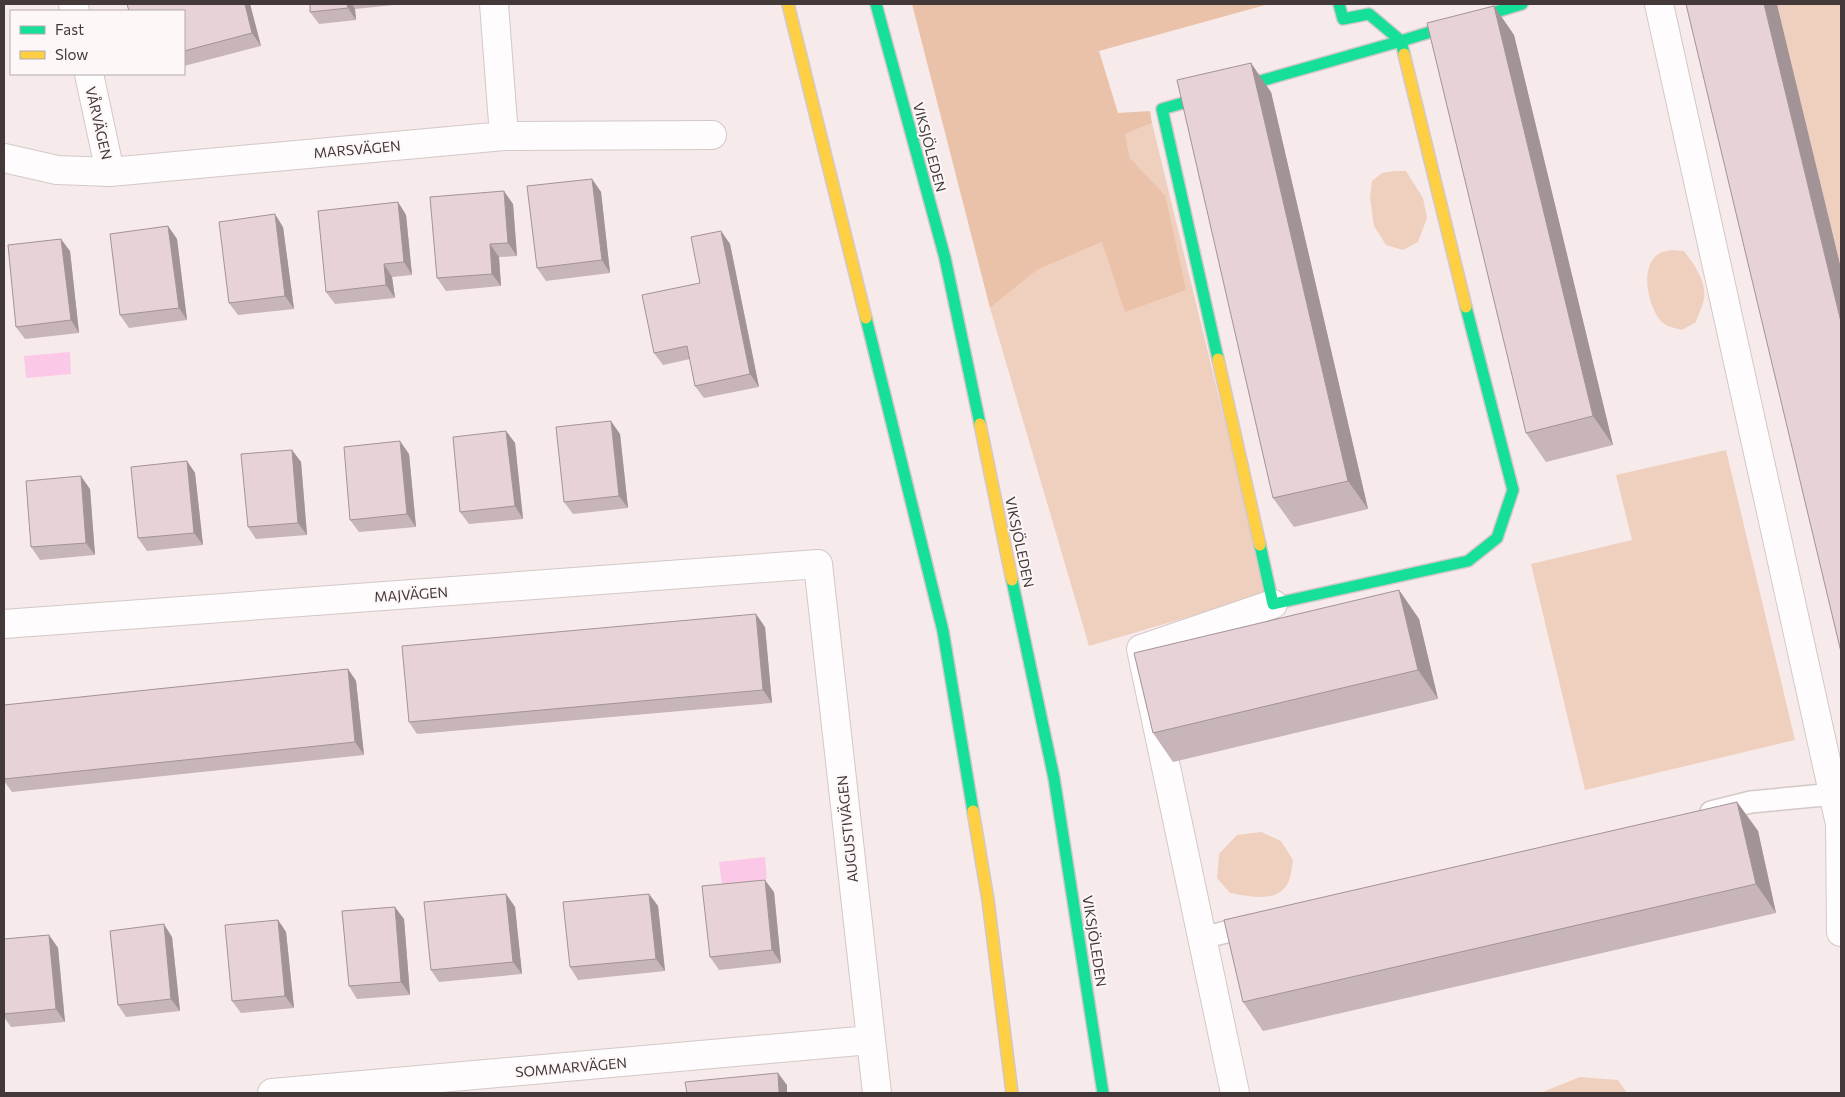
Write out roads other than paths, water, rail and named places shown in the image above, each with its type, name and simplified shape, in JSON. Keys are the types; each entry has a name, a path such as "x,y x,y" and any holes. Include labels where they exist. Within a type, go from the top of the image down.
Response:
{"main road":[{"path":"788,4 943,631 988,900 1012,1093"},
{"name":"VIKSJÖLEDEN","path":"876,4 944,258 1044,730 1054,778 1103,1093"},
{"path":"1339,4 1344,19 1370,14 1400,41 1513,490 1497,538 1468,561 1273,604 1162,109 1400,41 1513,5"}],"street":[{"path":"494,4 504,136"},
{"path":"1659,4 1840,824 1841,932"},
{"name":"VÅRVÄGEN","path":"89,75 110,172"},
{"name":"MARSVÄGEN","path":"4,158 57,170 110,172 504,136 712,135"},
{"name":"MAJVÄGEN","path":"4,624 818,564"},
{"name":"AUGUSTIVÄGEN","path":"818,564 877,1093"},
{"path":"1235,1093 1141,649 1273,604"},
{"name":"SOMMARVÄGEN","path":"272,1093 870,1040"}],"lane":[{"path":"1693,816 1751,802 1834,794"},
{"path":"1202,938 1270,922"}]}
